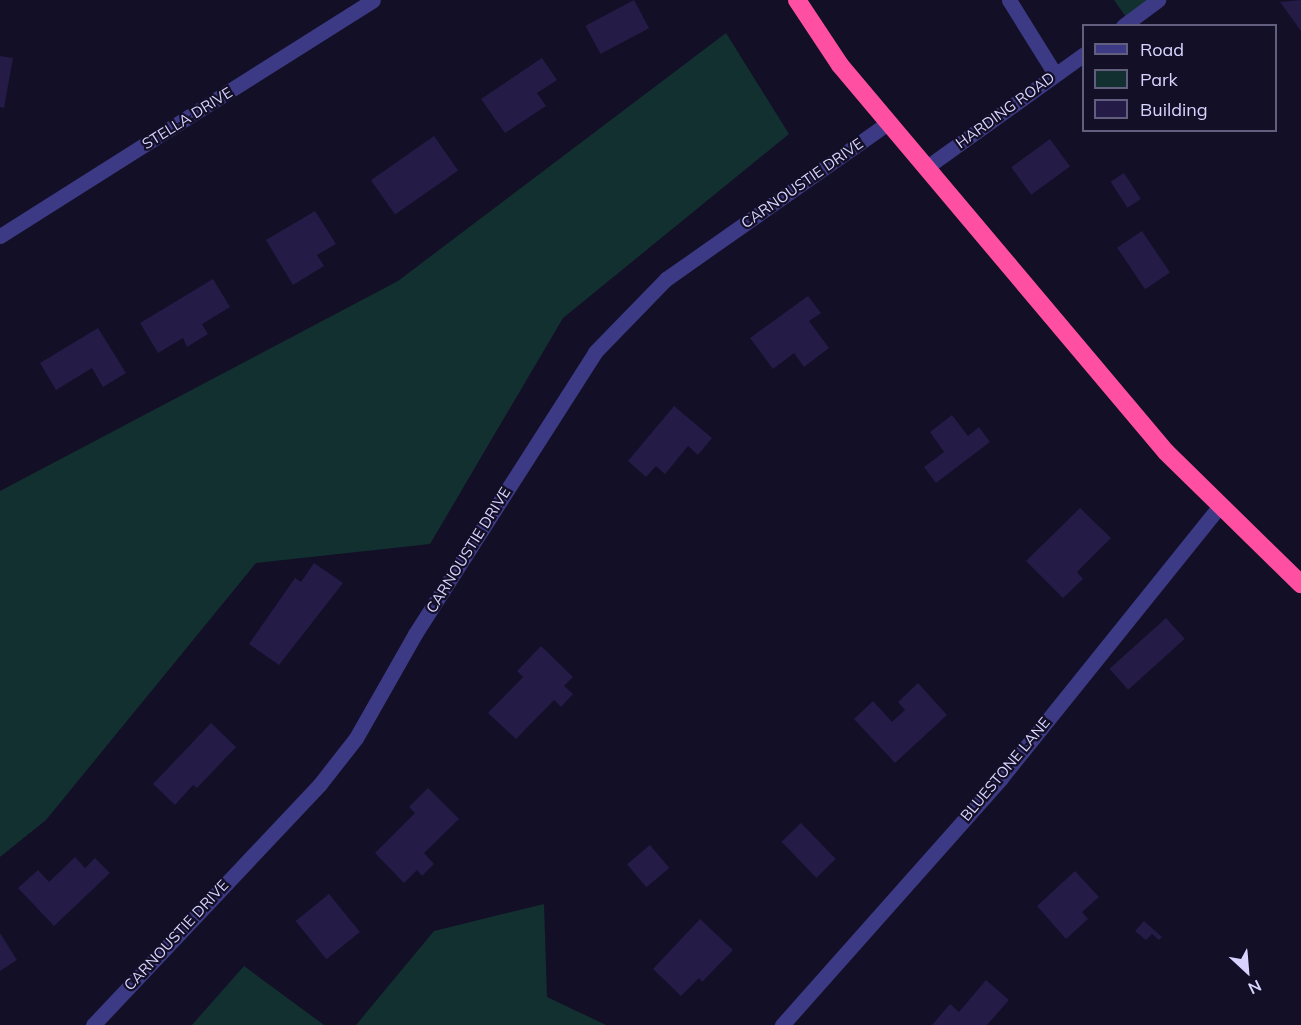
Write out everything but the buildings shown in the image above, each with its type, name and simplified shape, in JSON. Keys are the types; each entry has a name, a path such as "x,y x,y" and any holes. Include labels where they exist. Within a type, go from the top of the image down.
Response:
{"highway":[{"path":"796,0 840,65 1166,452 1301,584"}],"street":[{"name":"STELLA DRIVE","path":"0,236 373,0"},
{"path":"1010,0 1055,74"},
{"path":"1126,24 1158,0"},
{"name":"HARDING ROAD","path":"927,167 1082,55"},
{"name":"CARNOUSTIE DRIVE","path":"93,1025 320,784 356,738 416,634 595,352 666,279 888,123"},
{"name":"BLUESTONE LANE","path":"782,1025 1001,778 1220,506"}],"green space":[{"path":"1114,0 1165,0 1131,24"},
{"path":"726,33 789,134 563,318 430,544 256,563 46,820 0,857 0,491 398,281"},
{"path":"544,904 547,997 606,1025 356,1025 434,931"},
{"path":"244,966 324,1025 192,1025"}]}
